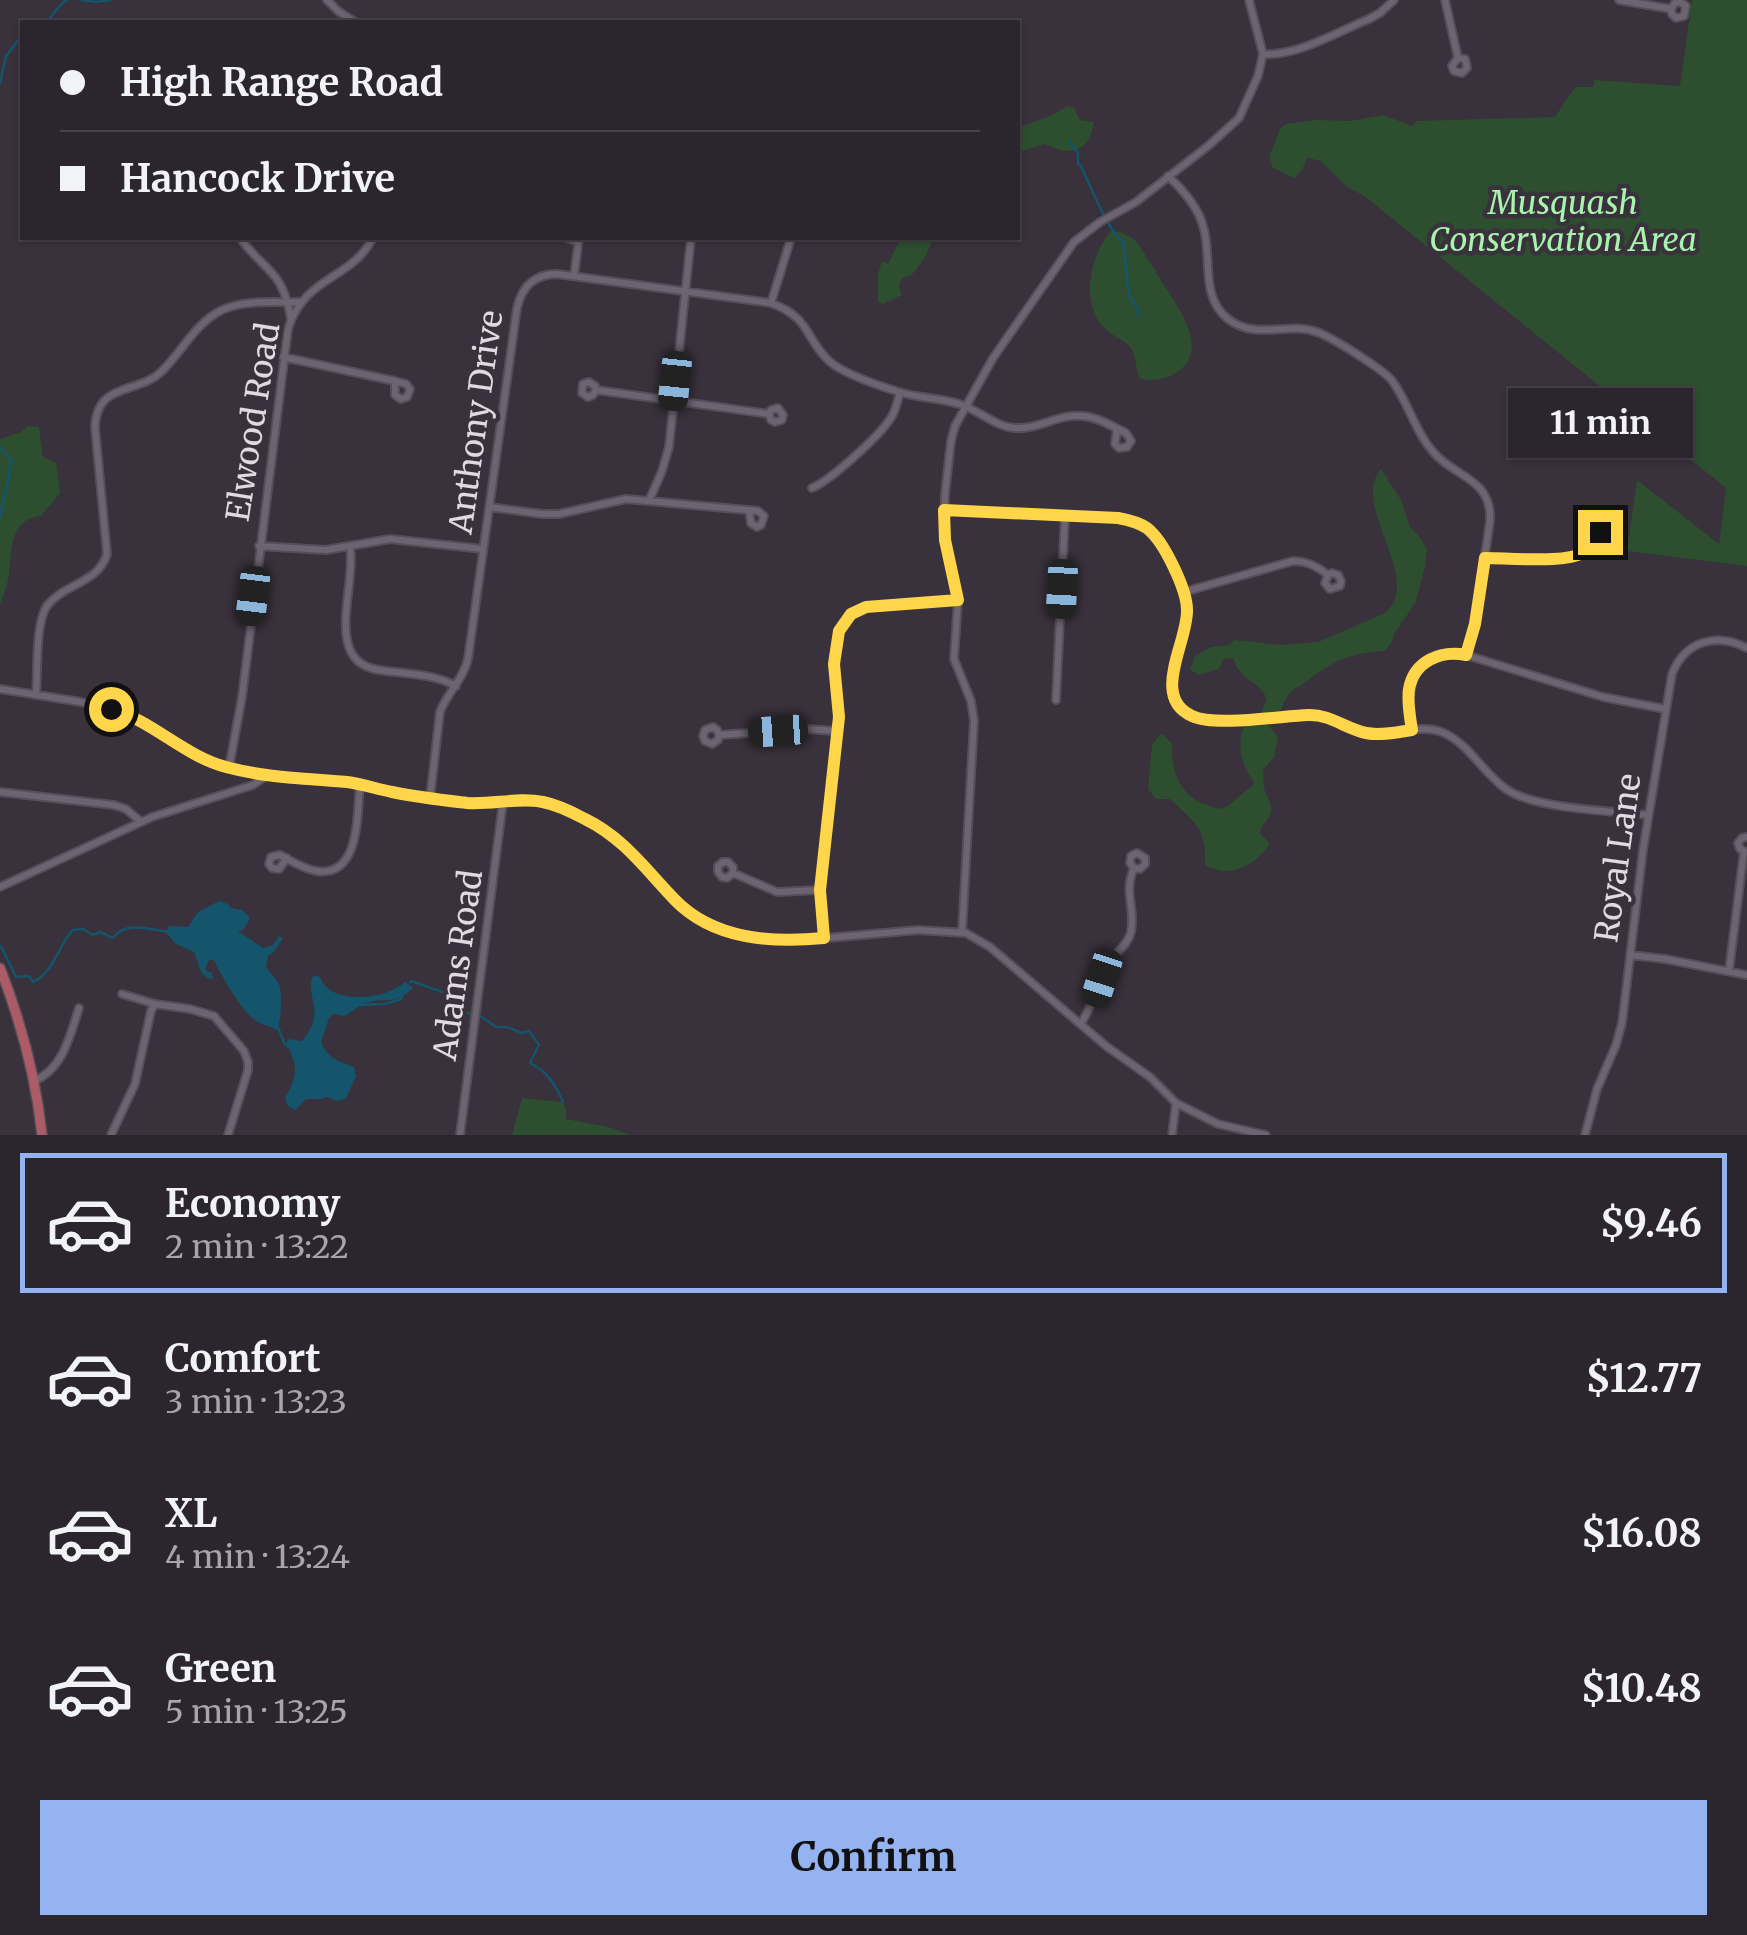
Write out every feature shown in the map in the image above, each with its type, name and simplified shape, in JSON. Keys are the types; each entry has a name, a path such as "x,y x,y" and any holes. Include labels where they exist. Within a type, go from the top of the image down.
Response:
{"main road":[{"path":"0,968 17,1014 34,1081 42,1135"}],"street":[{"path":"327,0 352,20"},
{"path":"962,932 974,722 954,659 958,600 945,540 944,510 955,426 990,363 1074,242 1130,206 1218,139 1238,118 1258,76 1263,54 1249,0"},
{"path":"1263,54 1281,54 1373,18 1394,0"},
{"path":"1445,0 1458,58"},
{"path":"1619,0 1671,9"},
{"path":"1168,176 1202,222 1210,293 1220,312 1248,329 1318,332 1389,376 1433,452 1473,481 1486,496 1490,516 1485,558 1466,655"},
{"path":"242,240 278,278 291,319"},
{"name":"Elwood Road","path":"229,768 242,697 291,319 300,302 354,262 371,240"},
{"path":"574,276 578,240"},
{"path":"649,501 667,455 691,240"},
{"path":"790,240 771,302 802,322 834,365 900,392 965,406 1016,428 1089,416 1117,429"},
{"name":"Anthony Drive","path":"430,798 440,712 444,700 464,674 468,659 519,300 527,285 540,276 554,274 771,302"},
{"path":"36,694 44,611 55,598 94,575 107,554 96,427 100,406 115,392 158,375 200,326 218,312 248,303 300,302"},
{"path":"284,357 395,381"},
{"path":"596,390 769,414"},
{"path":"812,488 826,481 884,426 900,392"},
{"path":"489,507 551,514 618,500 749,510"},
{"path":"944,510 1126,519 1146,527 1157,539 1184,592 1187,618 1172,687 1177,702 1188,714 1212,720 1312,715 1370,734 1432,730 1448,735 1502,787 1520,797 1648,815"},
{"path":"1056,700 1065,516"},
{"path":"1485,558 1574,557 1588,549 1594,536"},
{"path":"259,546 319,550 390,540 484,549"},
{"path":"350,547 346,640 354,659 374,670 436,678 456,686"},
{"path":"1184,592 1293,561 1313,565 1328,576"},
{"path":"824,938 820,890 839,708 834,659 839,631 854,612 870,606 958,600"},
{"name":"Royal Lane","path":"1585,1135 1596,1089 1620,1033 1648,815 1672,674 1679,659 1701,642 1717,639 1747,648"},
{"path":"1412,730 1409,694 1417,671 1436,656 1449,653 1603,698 1665,708"},
{"path":"0,688 126,713 207,760 229,768 360,784 430,798 549,803 601,828 639,859 680,906 697,918 743,936 776,940 918,930 962,932 984,942 1106,1046 1138,1066 1176,1103 1218,1124 1266,1135"},
{"path":"720,735 807,729 837,732"},
{"path":"0,886 141,822 253,785 266,775"},
{"path":"286,858 323,872 346,860 353,846 360,784"},
{"path":"0,792 114,805 126,808 141,822"},
{"name":"Adams Road","path":"460,1135 504,802"},
{"path":"1729,971 1745,851 1738,843 1747,837"},
{"path":"1080,1023 1092,1006 1107,966 1129,936 1132,923 1128,883 1134,868"},
{"path":"733,873 777,892 820,890"},
{"path":"1630,955 1747,975"},
{"path":"122,994 206,1012 244,1050 248,1070 228,1135"},
{"path":"111,1135 135,1084 155,1004"},
{"path":"34,1081 47,1076 65,1049 78,1008"},
{"path":"1172,1135 1176,1103"}],"green space":[{"name":"Musquash Conservation Area","path":"1692,0 1747,0 1747,566 1627,551 1637,480 1719,544 1726,488 1363,195 1348,188 1321,161 1307,158 1294,178 1273,168 1269,157 1285,124 1383,115 1413,126 1416,121 1555,117 1575,87 1593,87 1594,80 1680,86"},
{"path":"1068,106 1074,108 1080,120 1094,122 1088,140 1077,150 1045,144 1020,151 1020,127"},
{"path":"1111,231 1134,239 1189,329 1191,353 1186,364 1167,377 1139,378 1130,347 1107,331 1092,305 1093,266"},
{"path":"900,240 931,240 917,268 900,281 902,295 883,304 878,302 878,274 882,261 888,264"},
{"path":"27,426 39,427 43,457 56,463 60,493 41,516 23,523 14,536 8,581 0,605 0,439"},
{"path":"1381,469 1401,500 1410,527 1427,550 1415,604 1385,651 1355,655 1328,666 1292,691 1274,715 1261,713 1267,699 1233,658 1223,659 1219,669 1199,675 1190,670 1195,656 1211,647 1230,645 1234,640 1283,645 1318,642 1385,613 1395,599 1397,581 1374,502 1374,484"},
{"path":"1267,724 1278,737 1274,757 1263,770 1271,811 1260,833 1270,844 1241,868 1214,869 1205,865 1204,842 1193,821 1170,799 1156,799 1148,789 1152,745 1159,735 1164,735 1172,744 1173,765 1185,791 1200,802 1222,808 1254,782 1241,754 1240,739 1245,725"},
{"path":"522,1098 563,1102 566,1119 631,1135 512,1135"}],"water":[{"path":"219,901 242,910 250,918 244,929 238,931 263,948 273,945 279,936 283,938 268,956 266,967 280,988 277,1030 250,1016 214,960 209,960 205,970 212,973 213,979 202,973 194,952 176,944 166,933 169,926 188,927 198,912"},
{"path":"313,975 335,993 346,996 385,993 405,982 413,988 400,997 366,1003 344,1016 333,1014 329,1018 321,1042 330,1056 354,1067 356,1076 346,1098 306,1099 295,1110 285,1098 295,1070 286,1043 289,1039 302,1041 310,1030 315,1013"}],"waterway":[{"path":"47,20 67,0"},
{"path":"81,0 111,0"},
{"path":"0,83 6,56 20,38"},
{"path":"1070,140 1105,218 1123,242 1129,295 1139,317"},
{"path":"0,447 12,461 0,518"},
{"path":"1,946 16,977 29,976 33,982 51,966 73,930 83,929 93,935 100,932 113,938 132,928 170,932"},
{"path":"410,983 457,997 455,1005 471,1014"},
{"path":"360,1005 385,1004 401,999 403,994"},
{"path":"479,1015 496,1027 529,1031 539,1045 530,1063 550,1079 563,1102"},
{"path":"277,1025 285,1045 290,1047"}],"route":[{"path":"111,709 140,719 194,753 229,768 352,783 453,801 549,803 608,832 639,859 680,906 712,926 776,940 824,938 820,890 839,717 834,664 839,631 851,614 866,607 958,600 945,540 944,510 1118,518 1142,525 1157,539 1186,597 1187,618 1172,682 1182,709 1204,720 1320,716 1370,734 1412,730 1409,694 1417,671 1436,656 1466,655 1485,558 1574,557 1588,549 1600,532"}]}
